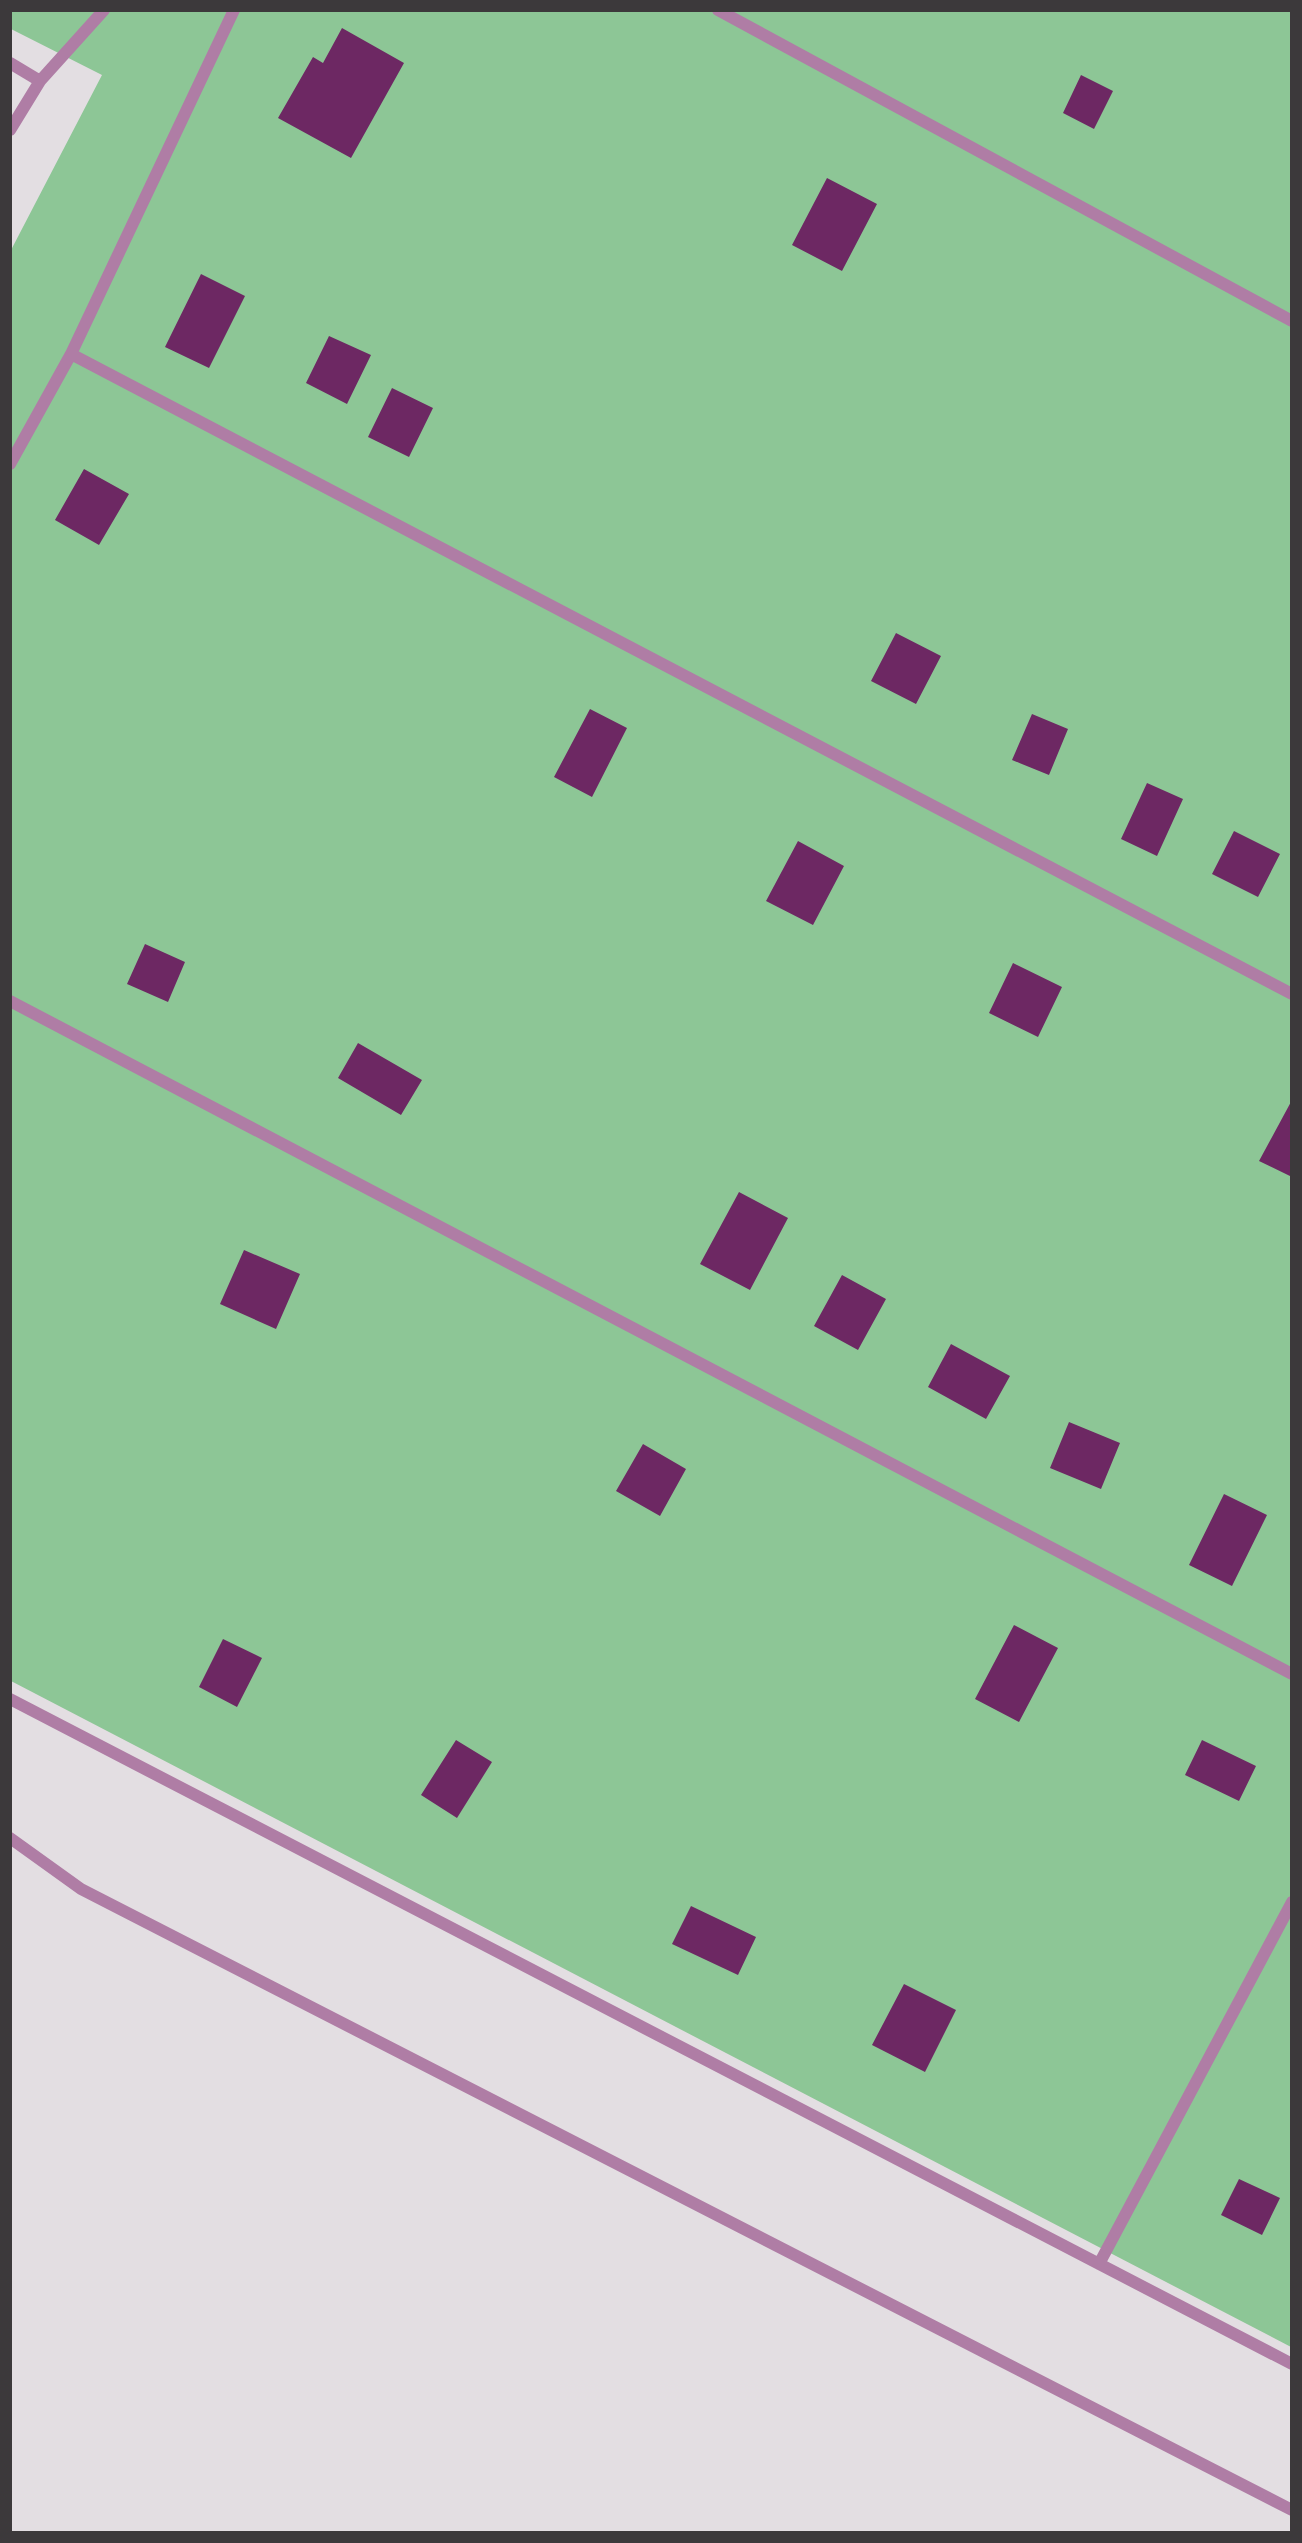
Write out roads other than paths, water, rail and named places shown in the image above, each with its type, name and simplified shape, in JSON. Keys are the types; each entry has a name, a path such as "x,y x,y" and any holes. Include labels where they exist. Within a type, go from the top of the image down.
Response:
{"street":[{"path":"10,130 40,81 104,10"},
{"path":"10,464 71,354 234,10"},
{"path":"718,10 1292,321"},
{"path":"10,63 40,81"},
{"path":"71,354 1292,994"},
{"path":"10,1001 1292,1674"},
{"path":"10,1700 1292,2364"},
{"path":"10,1838 81,1889 1292,2510"},
{"path":"1099,2264 1292,1902"}]}
